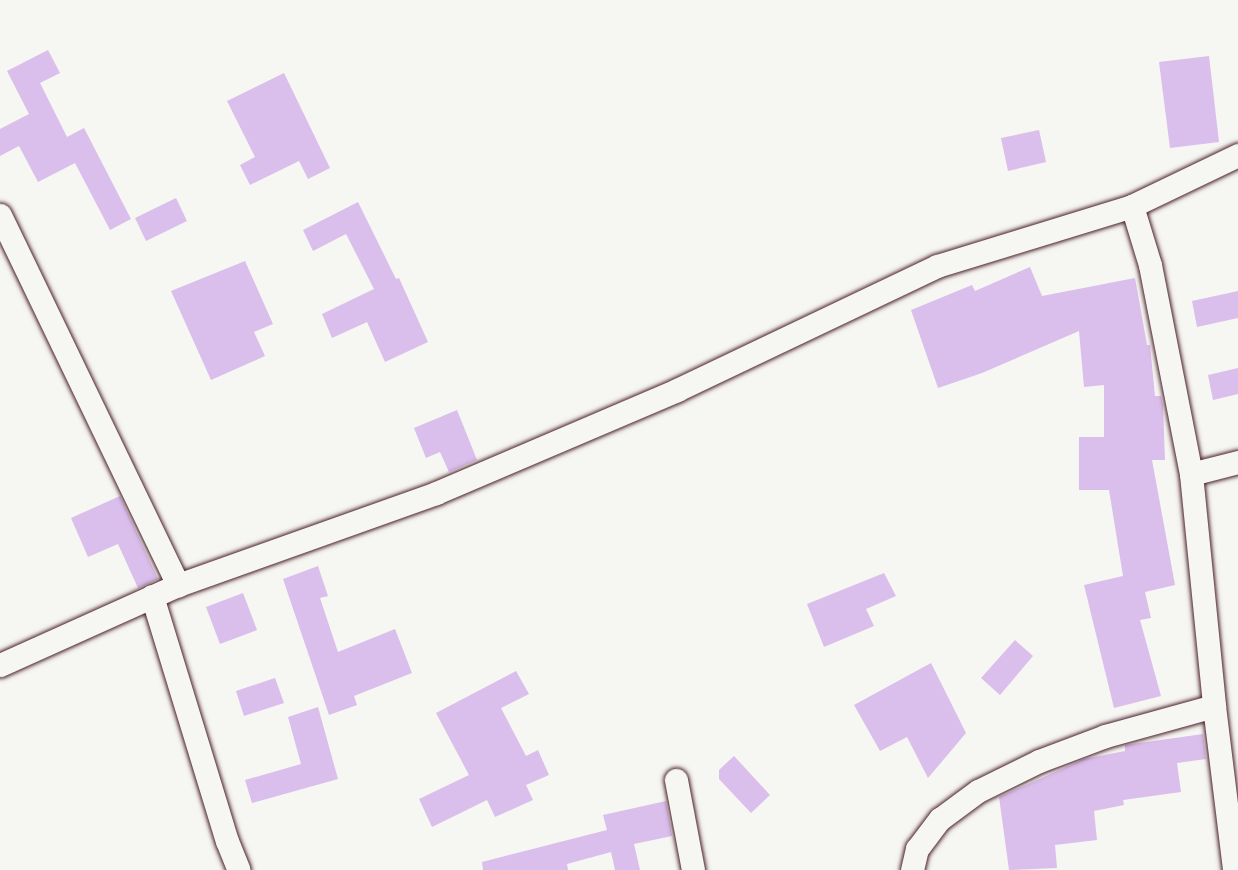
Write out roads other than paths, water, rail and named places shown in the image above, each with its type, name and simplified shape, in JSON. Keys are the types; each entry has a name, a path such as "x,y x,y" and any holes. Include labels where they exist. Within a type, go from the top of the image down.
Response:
{"street":[{"path":"0,665 178,585 436,493 677,390 937,266 1132,206 1238,155"},
{"path":"1132,206 1150,265 1191,474 1214,706 1234,870"},
{"path":"0,215 178,585"},
{"path":"1191,474 1238,462"},
{"path":"152,596 227,841 239,870"},
{"path":"912,870 918,849 940,819 978,791 1039,761 1105,736 1214,706"},
{"path":"676,779 693,870"}]}
